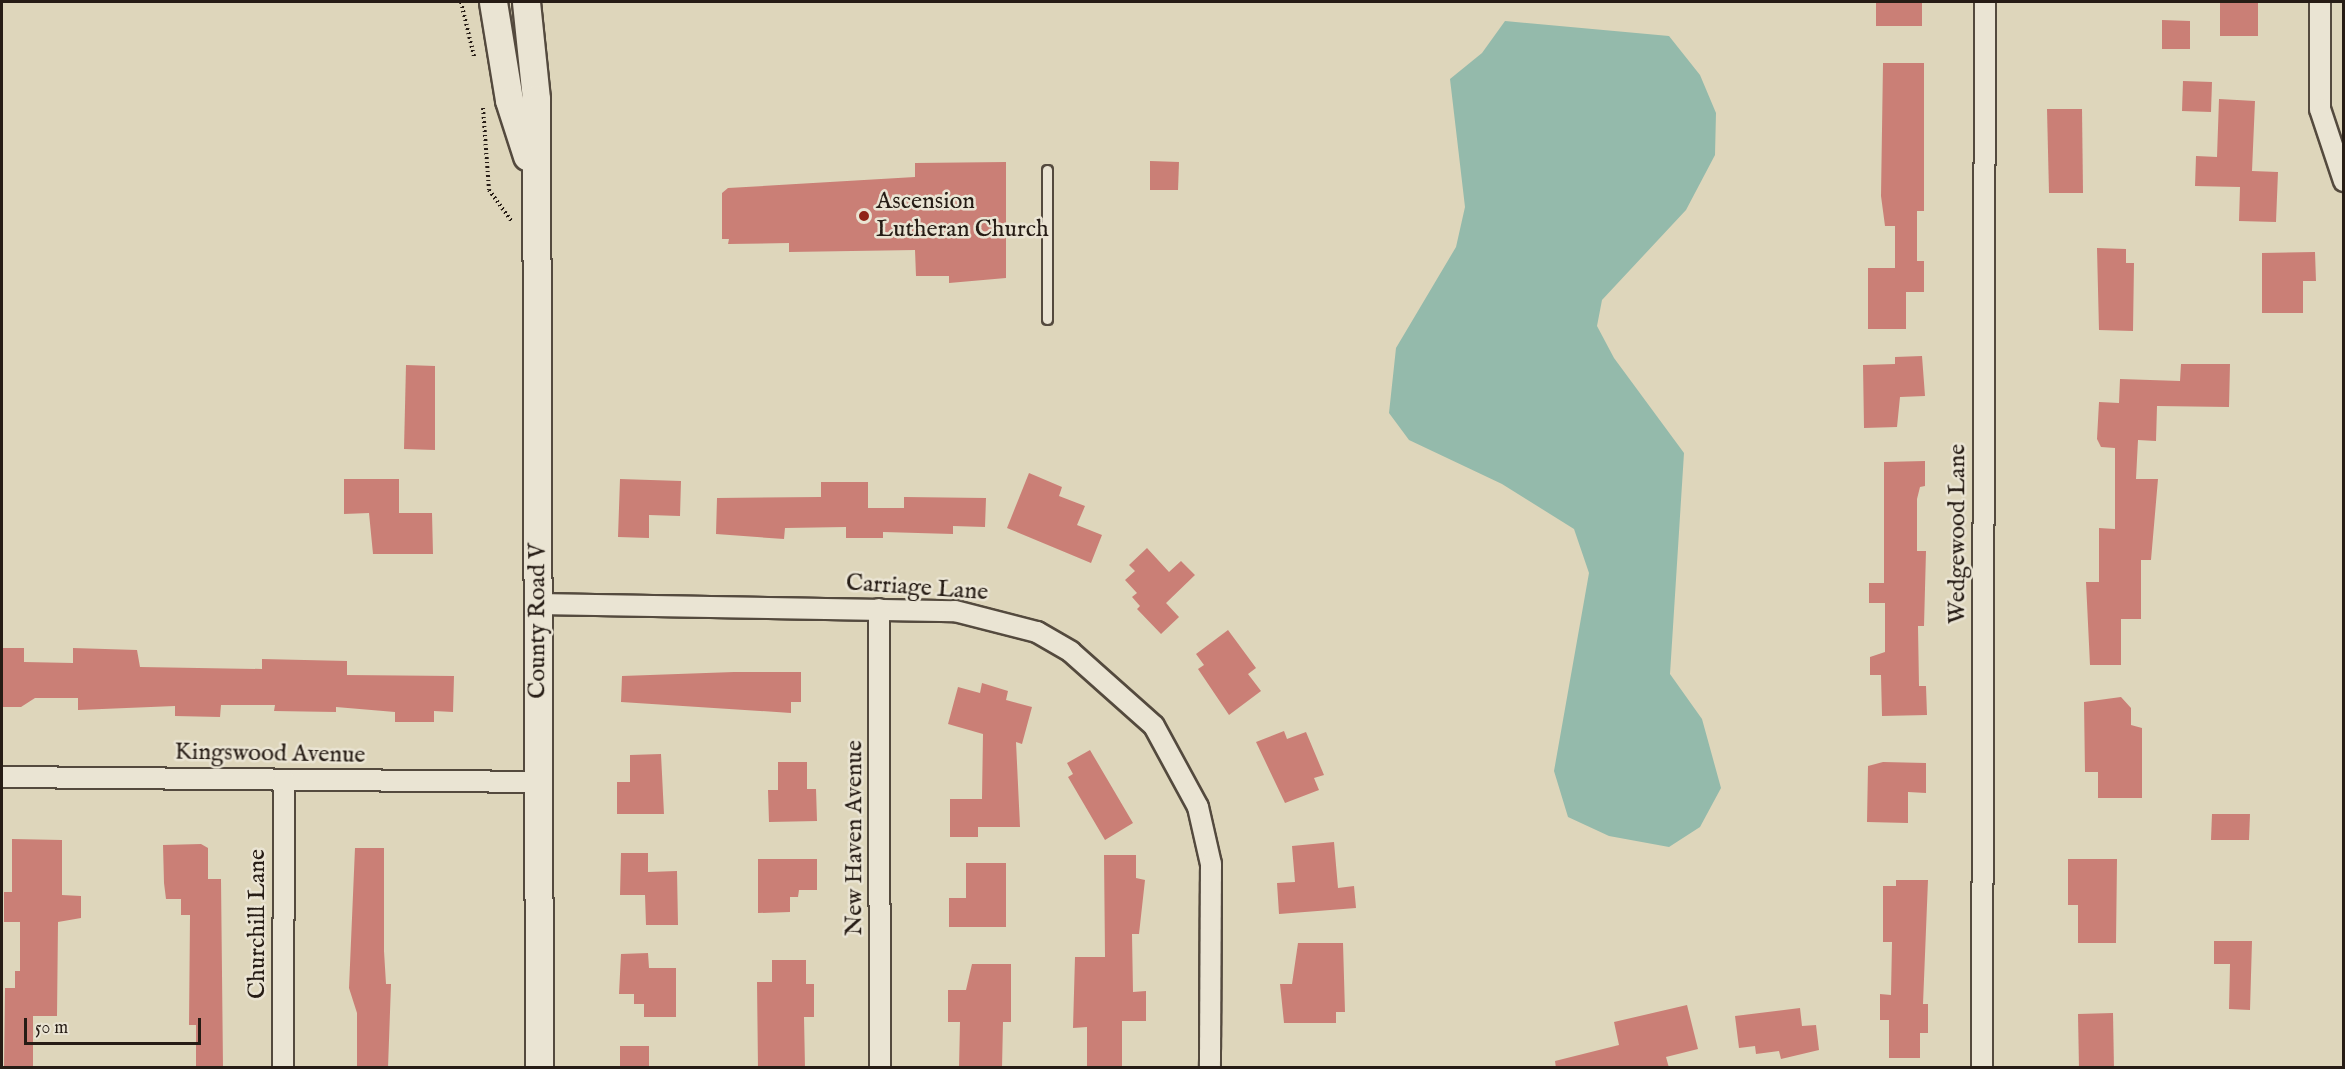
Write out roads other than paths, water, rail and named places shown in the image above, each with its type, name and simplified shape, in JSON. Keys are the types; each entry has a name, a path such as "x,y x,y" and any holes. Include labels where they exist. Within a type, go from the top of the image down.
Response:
{"main road":[{"name":"County Road V","path":"493,2 509,100 533,174"},
{"name":"County Road V","path":"525,2 536,99 533,174 538,604 539,1068"}],"street":[{"name":"Wedgewood Lane","path":"1982,1068 1985,2"},
{"path":"2320,2 2320,109 2343,181"},
{"name":"Carriage Lane","path":"538,604 955,611 1037,632 1102,674 1154,726 1198,807 1211,864 1210,1068"},
{"name":"New Haven Avenue","path":"879,609 880,1068"},
{"name":"Kingswood Avenue","path":"2,777 538,782"},
{"name":"Churchill Lane","path":"283,1068 284,780"}],"lane":[{"path":"1047,170 1047,319"}],"place":[{"name":"Ascension Lutheran Church","path":"864,216"}]}
